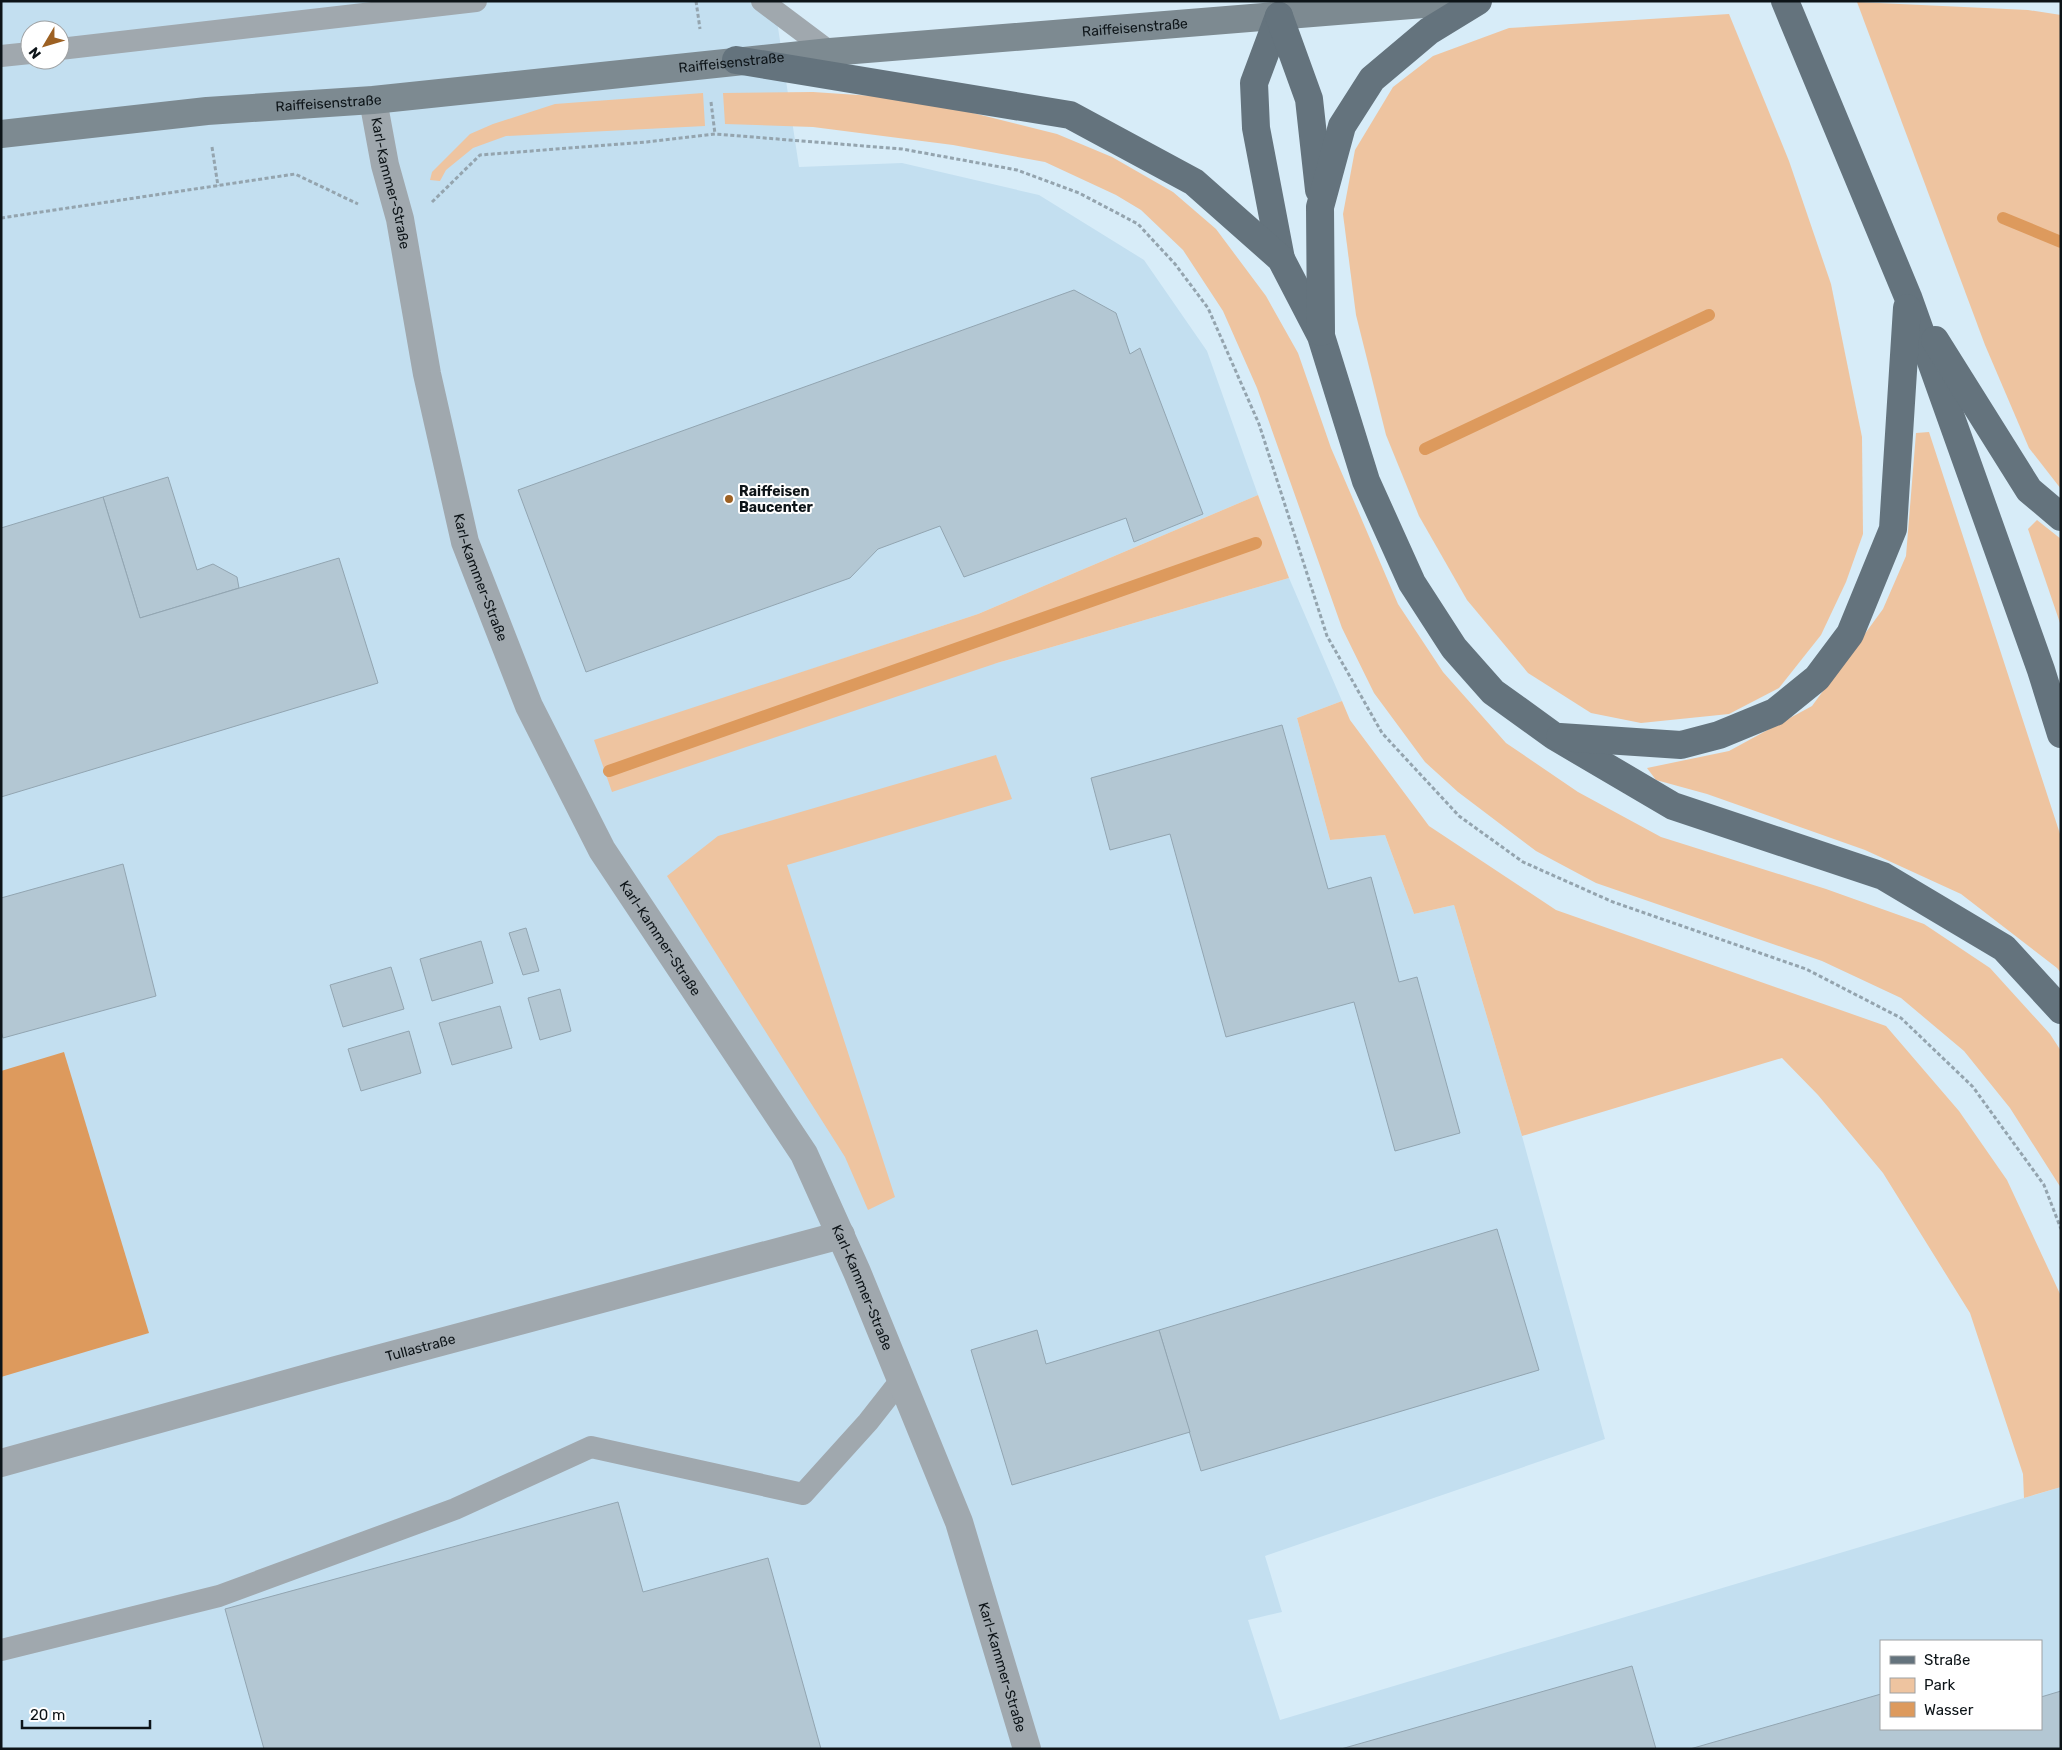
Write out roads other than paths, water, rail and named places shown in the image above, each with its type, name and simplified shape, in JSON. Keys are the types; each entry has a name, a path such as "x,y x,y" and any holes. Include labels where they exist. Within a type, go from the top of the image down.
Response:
{"main road":[{"path":"1320,206 1342,126 1372,79 1429,31 1478,1"},
{"path":"1785,1 1908,297 2041,670 2061,734"},
{"path":"1279,16 1309,99 1320,206 1321,336"},
{"path":"1279,16 1254,83 1256,128 1281,259 1321,336 1366,481 1412,583 1454,648 1493,692 1554,736 1673,806 1883,876 2004,948 2061,1010"},
{"path":"736,60 1070,115 1194,182 1281,259"},
{"path":"1908,297 2029,490 2061,517"},
{"path":"1554,736 1681,745 1719,735 1775,712 1817,678 1850,634 1893,529 1908,297"}],"street":[{"name":"Raiffeisenstraße","path":"1,134 207,111 373,100 736,60 1461,1"},
{"name":"Karl-Kammer-Straße","path":"373,100 385,165 400,219 427,374 465,542 529,706 602,850 804,1154 841,1234 959,1522 1027,1749"},
{"name":"Tullastraße","path":"1,1463 336,1370 841,1234"}],"lane":[{"path":"70,48 476,1"},
{"path":"762,1 830,52"},
{"path":"1,56 20,54"},
{"path":"1,1650 219,1596 455,1509 591,1446 803,1494 868,1422 901,1380"}],"water":[{"path":"64,1052 149,1333 1,1377 1,1071"}],"waterway":[{"path":"2003,218 2061,242"},
{"path":"1425,449 1709,315"},
{"path":"609,771 1256,543"}],"place":[{"name":"Raiffeisen Baucenter","path":"729,499"}]}
